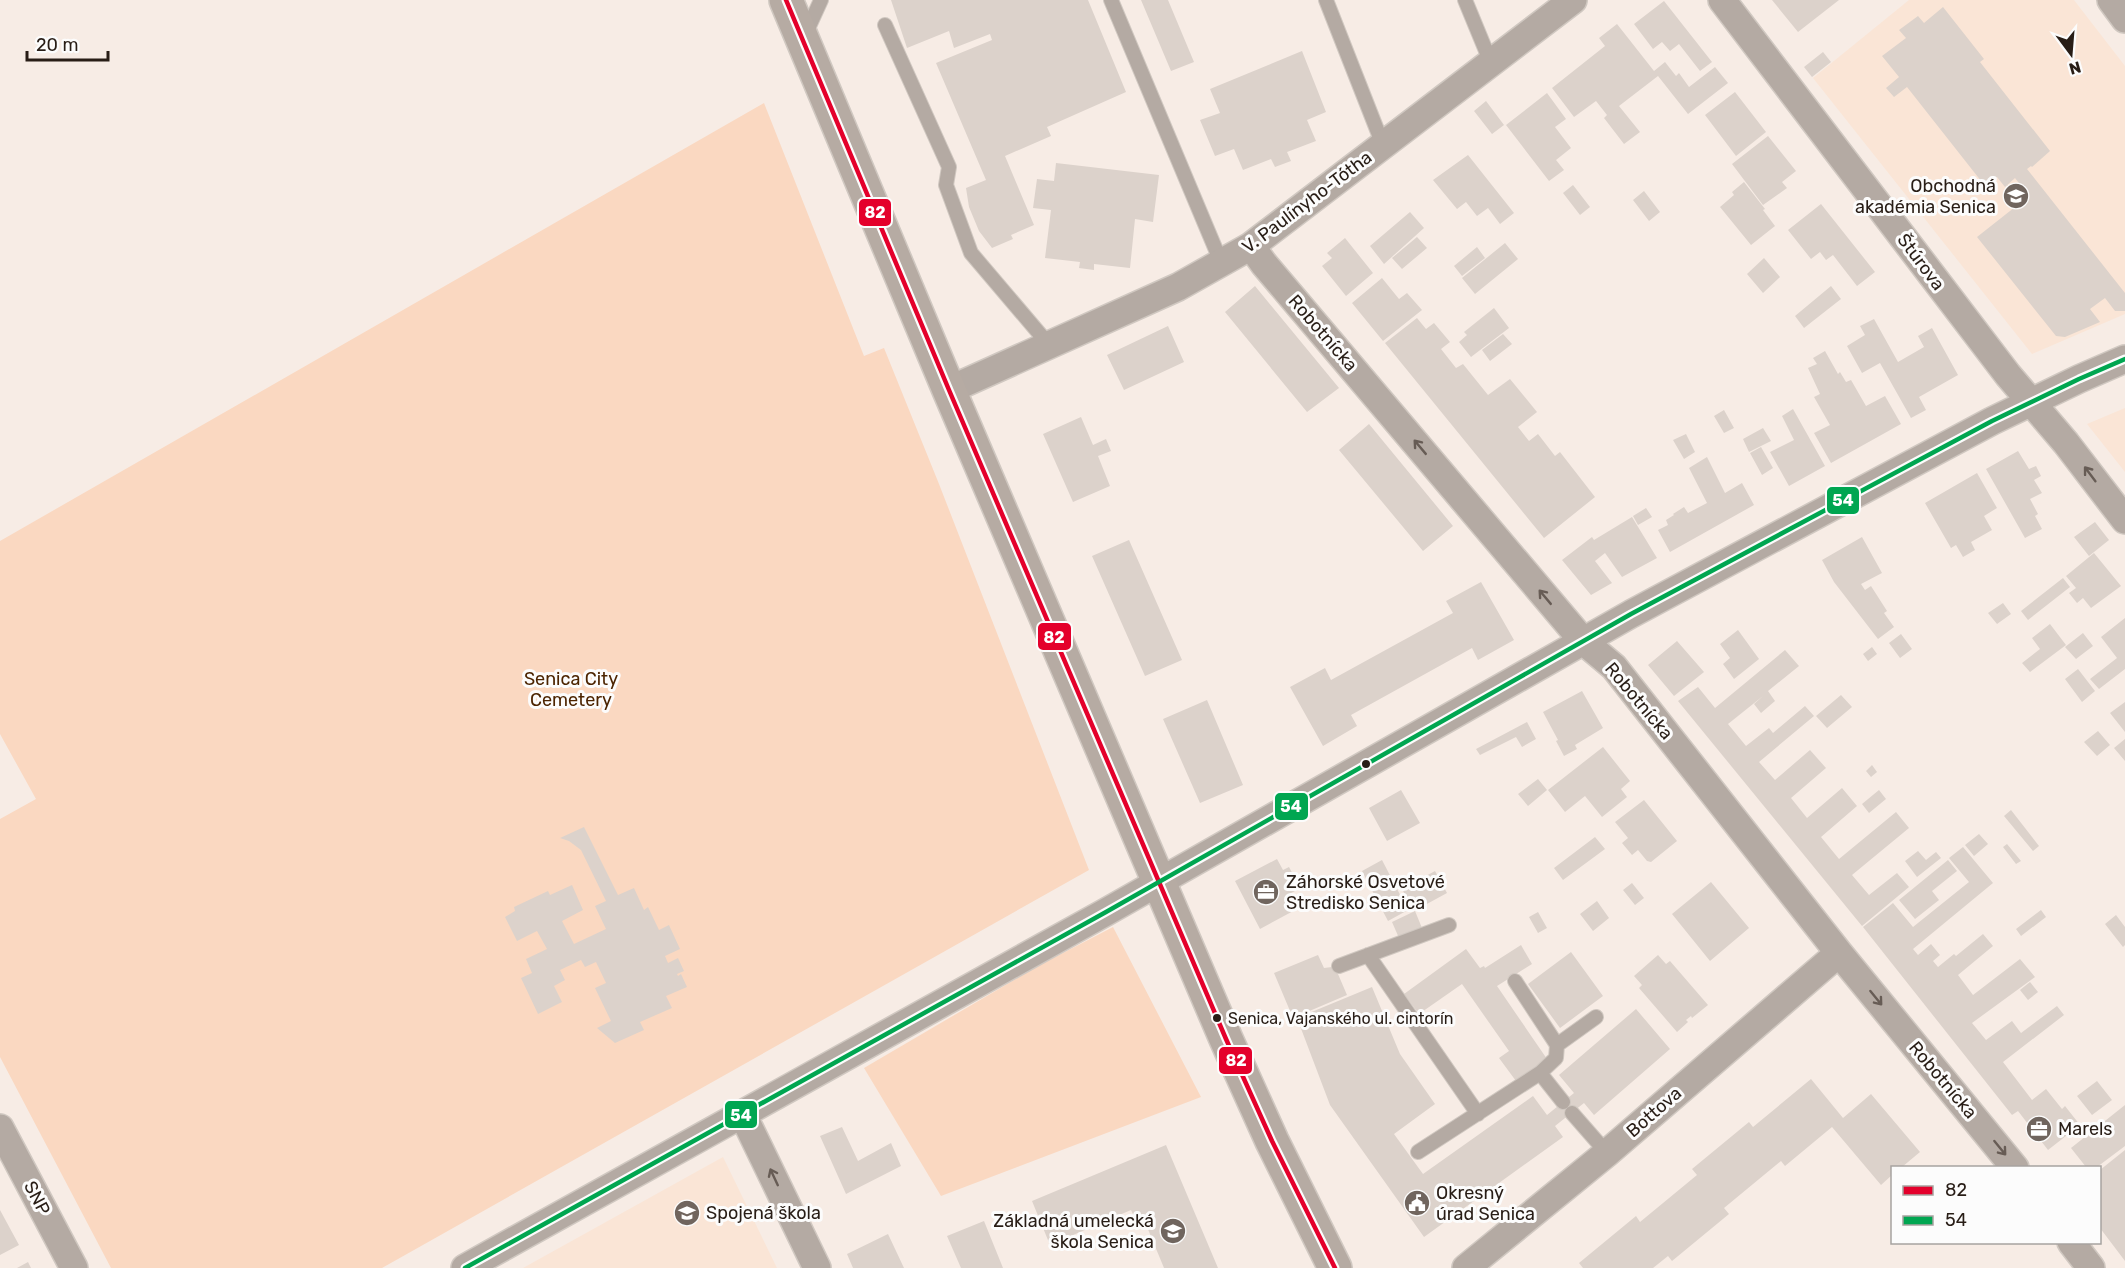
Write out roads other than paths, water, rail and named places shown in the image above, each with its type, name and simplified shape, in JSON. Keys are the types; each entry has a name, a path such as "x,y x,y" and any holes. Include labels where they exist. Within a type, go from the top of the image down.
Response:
{"main road":[{"path":"786,0 949,390 1226,1040 1272,1141 1335,1268"}],"street":[{"name":"V. Paulínyho-Tótha","path":"949,390 1178,287 1251,246 1573,0"},
{"name":"Štúrova","path":"1722,0 2030,402 2066,443 2125,520"},
{"path":"2111,0 2125,19"},
{"name":"Robotnícka","path":"1251,246 1583,641 1614,667 1839,952 2014,1166"},
{"path":"465,1268 743,1115 1583,641 2030,402 2125,359"},
{"name":"Bottova","path":"1466,1268 1607,1153 1839,952"},
{"path":"743,1115 817,1268"},
{"name":"SNP","path":"0,1128 74,1268"},
{"path":"2073,1244 2091,1268"}],"lane":[{"path":"803,40 821,0"},
{"path":"1111,0 1221,262"},
{"path":"1326,0 1383,145"},
{"path":"1465,0 1491,63"},
{"path":"885,25 949,167 946,185 971,253 1050,346"},
{"path":"1339,966 1449,925"},
{"path":"1368,955 1478,1114"},
{"path":"1418,1152 1540,1073 1556,1058 1557,1045 1515,981"},
{"path":"1557,1045 1596,1017"},
{"path":"1540,1073 1607,1153"}],"place":[{"name":"Obchodná akadémia Senica","path":"2016,196"},
{"name":"Záhorské Osvetové Stredisko Senica","path":"1266,892"},
{"name":"Senica, Vajanského ul. cintorín","path":"1217,1018"},
{"name":"Marels","path":"2039,1129"},
{"name":"Okresný úrad Senica","path":"1417,1203"},
{"name":"Spojená škola","path":"687,1213"},
{"name":"Základná umelecká škola Senica","path":"1173,1231"}],"park label":[{"name":"Senica City Cemetery","path":"571,689"}]}
